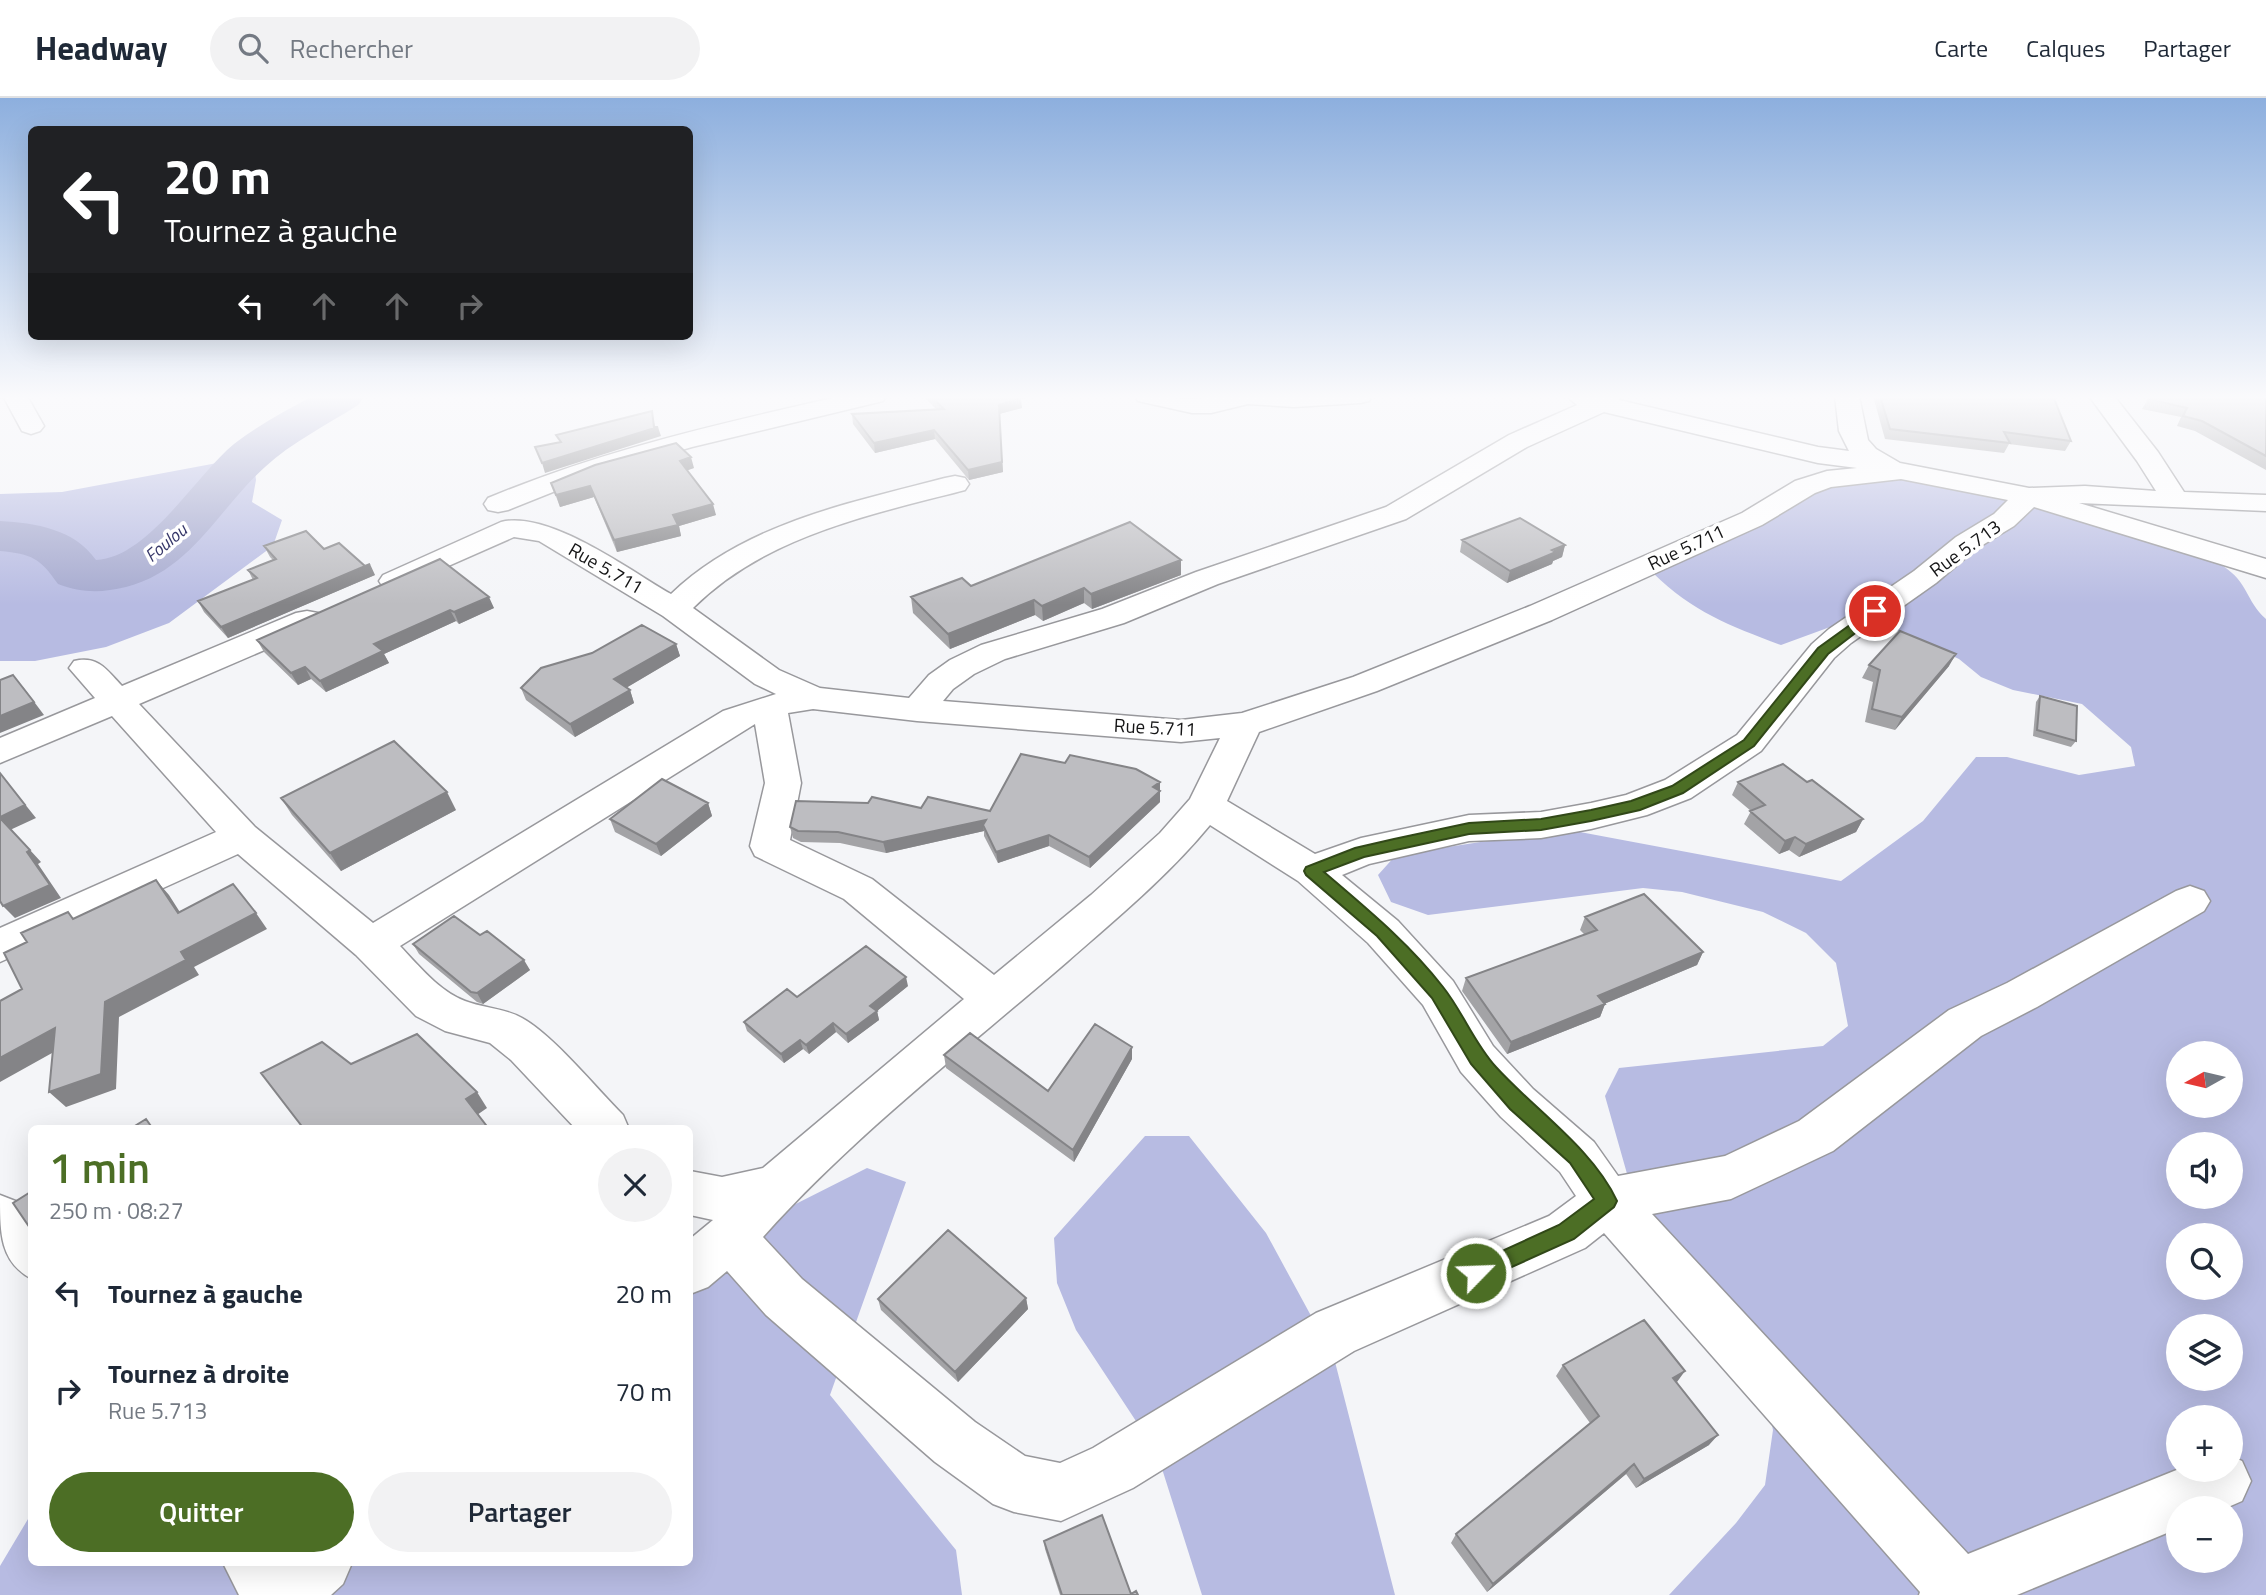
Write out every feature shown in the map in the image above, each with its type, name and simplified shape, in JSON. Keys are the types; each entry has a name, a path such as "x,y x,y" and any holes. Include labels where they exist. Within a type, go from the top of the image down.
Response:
{"street":[{"path":"374,591 495,508 569,474 595,466"},
{"path":"917,710 941,682 962,667 993,652 1113,616 1207,578 1396,513 1476,466"},
{"name":"Rue 5.711","path":"495,508 547,534 674,609 767,677 813,698 917,710 1181,732 1246,724 1365,684 1541,613 1752,519 1805,488 1827,479 1887,466 2029,496 2085,494 2266,503"},
{"path":"2153,466 2175,499"},
{"path":"674,609 689,591 709,576 734,559 765,544 851,513 956,484"},
{"path":"2029,496 2266,569"},
{"name":"Rue 5.713","path":"1312,871 1361,852 1469,828 1541,825 1591,816 1634,806 1678,789 1749,743 1823,651 1840,636 1925,577 1966,543 2004,520 2029,496"},
{"path":"0,751 338,607"},
{"path":"86,668 242,836 371,944 431,1004 460,1019 483,1022 506,1030 602,1125"},
{"path":"371,944 735,719 769,706 813,698"},
{"path":"769,706 783,783 769,846 858,889 994,999"},
{"path":"693,1268 730,1237 776,1187 857,1115 1125,888 1174,843 1206,805 1246,724"},
{"path":"1206,805 1312,871 1383,932 1438,993 1477,1059 1517,1103 1577,1157 1607,1201 1954,1592 2220,1482"},
{"path":"0,946 242,836"},
{"path":"730,1237 784,1297 955,1442 1014,1483 1061,1492 1113,1468 1335,1332 1567,1232 1607,1201 1731,1177 1816,1136 1965,1023 2022,995 2190,901"},
{"path":"693,1194 722,1199 776,1187"},
{"path":"0,1218 28,1250"},
{"path":"255,1566 276,1595"},
{"path":"284,1595 318,1566"}],"shaded area":[{"path":"202,466 254,466 256,480 252,502 282,520 273,546 169,623 106,647 35,661 0,661 0,494 62,492"},
{"path":"1905,478 2001,498 2096,523 2216,562 2238,579 2266,619 2266,1595 1669,1595 1736,1523 1765,1485 1773,1430 1761,1376 1637,1209 1605,1096 1619,1068 1823,1046 1848,1026 1836,963 1806,933 1763,912 1682,892 1643,888 1428,915 1391,902 1378,875 1396,855 1564,829 1841,881 1923,821 1976,757 2007,757 2079,775 2135,766 2131,747 2082,704 2013,690 1981,677 1959,659 1899,631 1869,622 1841,623 1781,645 1713,617 1668,587 1653,573 1822,484"},
{"path":"1145,1136 1189,1136 1266,1233 1334,1358 1395,1595 1202,1595 1157,1453 1076,1330 1057,1283 1054,1238"},
{"path":"867,1168 906,1182 830,1395 956,1550 962,1595 0,1595 0,1566 28,1519 28,1566 693,1566 693,1251 730,1237"}],"building":[{"path":"593,466 684,466 713,504 673,515 678,525 614,540 590,486 556,495 551,483"},
{"path":"964,466 986,466 968,470"},
{"path":"1520,518 1565,545 1552,550 1556,552 1510,571 1462,540"},
{"path":"1130,522 1181,560 1091,594 1084,588 1042,606 1034,600 948,634 911,597 962,578 971,586"},
{"path":"306,531 324,549 339,543 365,566 370,564 221,627 198,601 257,578 248,570 276,559 264,546"},
{"path":"440,559 489,597 454,612 450,610 374,644 383,651 320,681 305,667 291,673 257,640"},
{"path":"642,625 676,644 614,679 630,690 570,724 521,688 541,668 592,653"},
{"path":"1900,631 1956,654 1902,717 1872,709 1880,670 1869,665"},
{"path":"13,675 34,702 0,716 0,680"},
{"path":"2040,696 2077,706 2076,741 2037,730"},
{"path":"394,741 447,792 330,853 281,798"},
{"path":"1021,754 1065,763 1070,755 1136,769 1160,782 1153,787 1160,791 1089,857 1049,835 996,852 983,825 986,820 883,842 838,832 798,831 790,827 796,801 868,803 872,797 921,808 928,797 990,811"},
{"path":"1783,764 1807,782 1812,780 1863,819 1806,844 1795,837 1785,841 1750,811 1765,805 1738,782"},
{"path":"0,773 25,805 0,817"},
{"path":"662,779 708,803 656,844 610,819"},
{"path":"0,818 30,850 27,852 50,885 3,906 0,901"},
{"path":"156,880 178,913 233,884 256,913 181,952 186,960 105,1002 101,1074 49,1092 55,1028 0,1058 0,1001 22,989 4,953 27,942 21,933 68,912 73,919"},
{"path":"1644,894 1703,952 1598,996 1605,1004 1511,1042 1466,978 1597,930 1585,917"},
{"path":"454,916 480,935 487,931 524,960 477,993 471,992 413,944"},
{"path":"866,946 906,977 870,1006 877,1011 846,1034 833,1023 806,1045 800,1040 781,1054 744,1022 787,989 797,997"},
{"path":"1095,1024 1132,1047 1073,1150 944,1055 970,1033 1048,1091"},
{"path":"417,1034 477,1092 466,1099 486,1125 301,1125 261,1073 322,1042 351,1064"},
{"path":"146,1119 150,1125 136,1125"},
{"path":"28,1194 28,1225 13,1203"},
{"path":"948,1230 1026,1298 955,1372 878,1299"},
{"path":"1644,1320 1685,1371 1673,1378 1718,1435 1644,1479 1634,1464 1493,1584 1456,1534 1599,1416 1563,1365"},
{"path":"1102,1515 1131,1594 1136,1591 1138,1595 1062,1595 1044,1541"}],"waterway":[{"name":"Foulou","path":"0,536 34,540 55,548 64,554 77,573 88,576 111,575 143,562 175,538 238,466"}],"route":[{"path":"1476,1273 1567,1232 1607,1201 1577,1157 1517,1103 1477,1059 1438,993 1383,932 1312,871 1361,852 1469,828 1541,825 1591,816 1634,806 1678,789 1749,743 1823,651 1875,611"}]}
